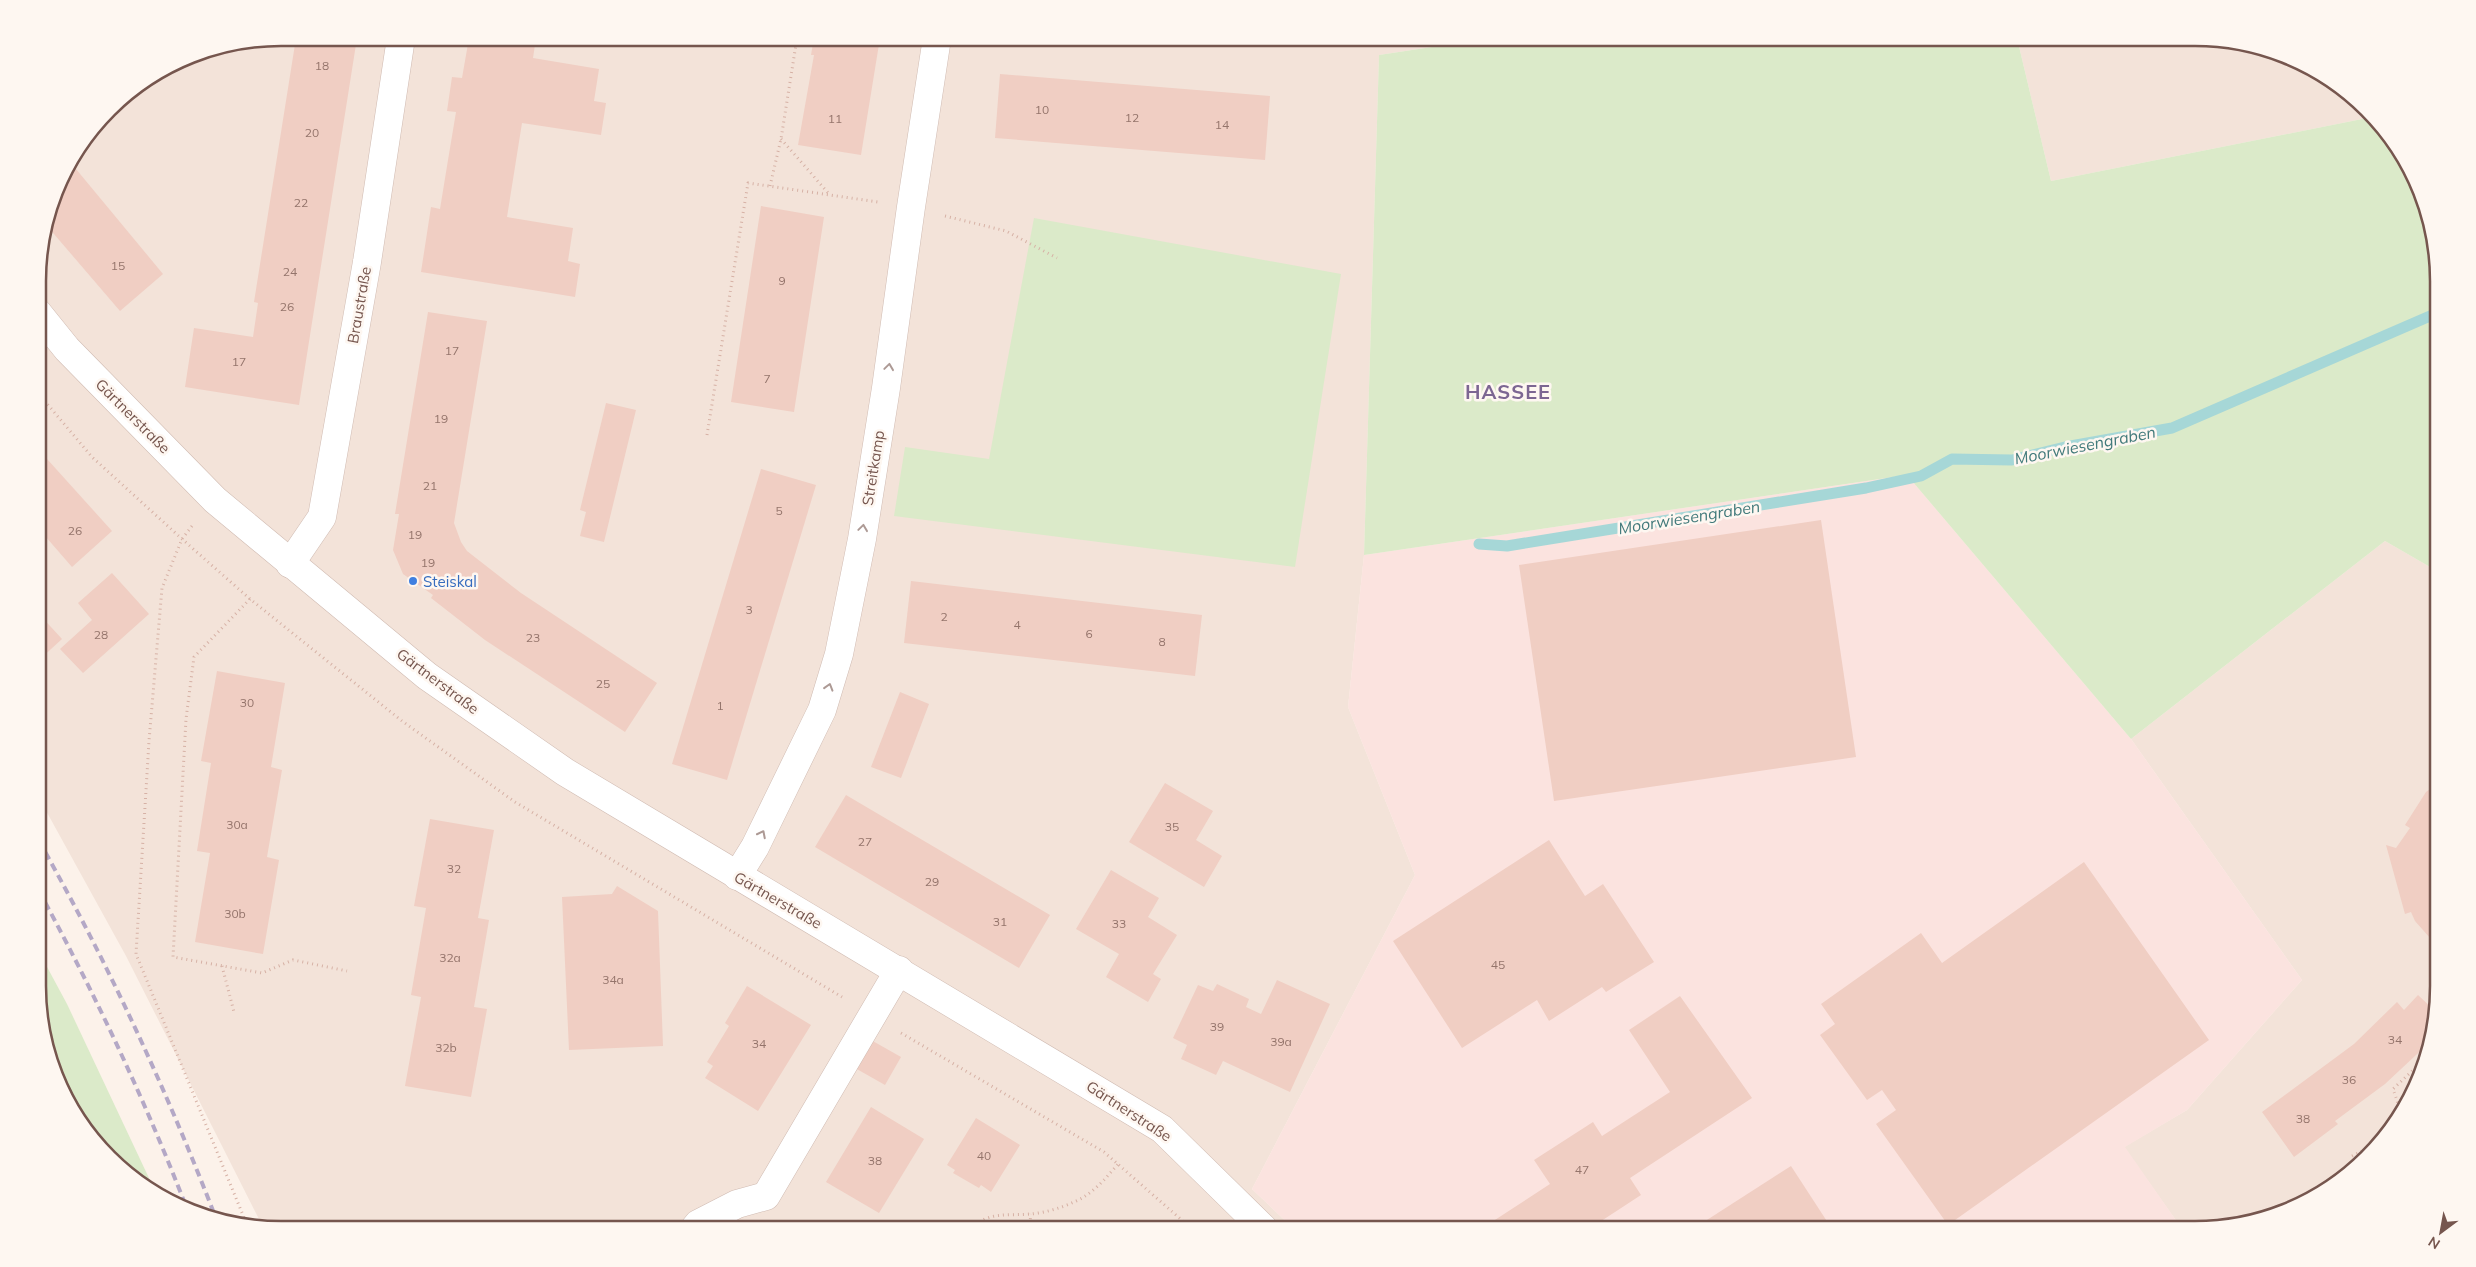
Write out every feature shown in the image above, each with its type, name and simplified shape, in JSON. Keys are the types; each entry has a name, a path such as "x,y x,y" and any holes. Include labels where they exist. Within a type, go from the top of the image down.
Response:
{"street":[{"name":"Braustraße","path":"290,564 322,517 367,262 400,46"},
{"name":"Streitkamp","path":"737,876 760,838 822,710 839,654 862,539 936,46"},
{"name":"Gärtnerstraße","path":"46,324 67,349 215,500 427,676 565,772 1162,1129 1256,1221"},
{"path":"704,1221 737,1204 766,1196 899,970"}],"path":[{"path":"770,186 781,139 796,46"},
{"path":"781,139 830,195"},
{"path":"707,435 748,183 911,207 1006,231 1057,258"},
{"path":"215,500 182,538 162,588 149,741 136,954 244,1218"},
{"path":"250,598 194,657 186,719 173,957 262,973 293,960 347,971"},
{"path":"222,966 234,1012"},
{"path":"2398,1103 2393,1089 2414,1069"},
{"path":"2352,1156 2362,1151"},
{"path":"981,1221 993,1216 1031,1214 1076,1201 1098,1187 1118,1164"},
{"path":"1030,1221 1031,1214"}],"shaded area":[{"path":"281,46 1438,46 1379,55 1364,555 1348,707 1415,875 1252,1189 1286,1221 259,1220 126,956 46,811 46,281 48,250 54,220 70,177 95,138 115,115 138,95 177,70 220,54 250,48"},
{"path":"2019,46 2195,46 2226,48 2256,54 2299,70 2338,95 2364,119 2051,181"},
{"path":"1907,475 2131,739 2302,980 2187,1110 2125,1147 2176,1221 1286,1221 1252,1189 1415,875 1348,707 1364,555"},
{"path":"2385,541 2430,567 2430,986 2428,1017 2422,1047 2406,1090 2381,1129 2361,1152 2338,1172 2299,1197 2256,1213 2226,1219 2176,1221 2124,1147 2187,1110 2302,980 2131,739"}],"green space":[{"path":"1438,46 2019,46 2051,181 2364,119 2381,138 2406,177 2422,220 2428,250 2430,281 2430,567 2385,541 2131,739 1907,475 1364,555 1379,55"},
{"path":"1034,218 1341,274 1295,567 894,516 905,447 989,459"},
{"path":"46,965 67,1004 150,1180 126,1162 105,1141 86,1116 70,1090 54,1047 48,1017"}],"building":[{"path":"295,46 356,46 299,405 185,387 194,328 253,337 258,303 254,302"},
{"path":"468,46 535,46 533,58 599,69 594,101 606,103 601,135 522,123 507,217 573,228 568,261 580,264 575,297 421,272 431,207 440,209 456,112 447,111 452,77 462,78"},
{"path":"813,46 879,46 861,155 798,145 814,55 811,55"},
{"path":"1000,74 1270,96 1265,160 995,138"},
{"path":"75,168 163,274 120,311 52,231 64,191"},
{"path":"761,206 824,217 794,412 731,402"},
{"path":"428,312 487,321 454,523 461,542 467,551 521,593 657,683 625,732 485,640 431,598 433,595 403,574 393,550 399,514 395,514"},
{"path":"606,403 636,410 604,542 580,536 586,512 580,510"},
{"path":"46,458 112,531 72,567 46,537"},
{"path":"761,469 816,485 727,780 672,764"},
{"path":"1821,520 1856,757 1554,801 1519,565"},
{"path":"112,573 149,614 83,673 60,649 92,620 78,603"},
{"path":"911,581 1202,615 1195,676 904,643"},
{"path":"46,622 62,639 46,654"},
{"path":"217,671 285,683 271,767 282,770 267,857 279,860 263,954 195,942 210,853 197,851 211,763 201,761"},
{"path":"900,692 929,704 901,778 871,767"},
{"path":"1165,783 1213,811 1196,840 1222,856 1204,887 1129,842"},
{"path":"2430,789 2430,938 2415,921 2411,912 2405,914 2386,845 2396,848 2410,828 2405,825 2426,792"},
{"path":"846,795 1050,915 1019,968 815,847"},
{"path":"430,819 494,830 478,918 489,920 474,1007 487,1009 471,1097 405,1086 421,997 411,995 426,908 414,906"},
{"path":"1549,840 1585,896 1603,884 1654,962 1606,992 1602,987 1549,1021 1537,1000 1462,1048 1393,941"},
{"path":"2084,862 2209,1040 1954,1221 1945,1221 1876,1124 1896,1110 1882,1090 1867,1100 1820,1035 1835,1024 1821,1004 1921,933 1942,963"},
{"path":"1111,870 1159,898 1148,917 1177,935 1153,974 1161,979 1148,1002 1106,977 1119,954 1076,929"},
{"path":"617,886 658,911 663,1046 569,1050 562,897 612,894"},
{"path":"1277,980 1330,1004 1290,1092 1223,1061 1216,1075 1181,1059 1187,1045 1173,1038 1198,985 1213,991 1217,984 1249,999 1246,1007 1261,1014"},
{"path":"747,986 811,1025 758,1111 705,1078 713,1066 707,1062 729,1026 725,1023"},
{"path":"2418,995 2429,1005 2421,1051 2385,1084 2335,1121 2338,1124 2294,1157 2262,1112 2354,1044 2397,1002 2404,1010"},
{"path":"1680,996 1752,1098 1630,1178 1641,1195 1601,1221 1493,1221 1550,1184 1534,1160 1593,1122 1602,1136 1670,1092 1629,1030"},
{"path":"871,1040 901,1057 885,1085 855,1068"},
{"path":"871,1107 924,1139 879,1213 826,1182"},
{"path":"976,1118 1020,1145 991,1192 981,1185 979,1188 953,1173 955,1170 947,1165"},
{"path":"1791,1166 1827,1221 1705,1221"}],"waterway":[{"name":"Moorwiesengraben","path":"1479,544 1507,546 1866,488 1921,476 1952,459 2012,460 2065,447 2172,428 2430,316"}],"railway":[{"path":"46,854 89,934 135,1028 178,1124 213,1210"},
{"path":"46,904 118,1048 183,1200"}],"place":[{"name":"Steiskal","path":"413,581"}],"district":[{"name":"HASSEE","path":"1508,391"}]}
